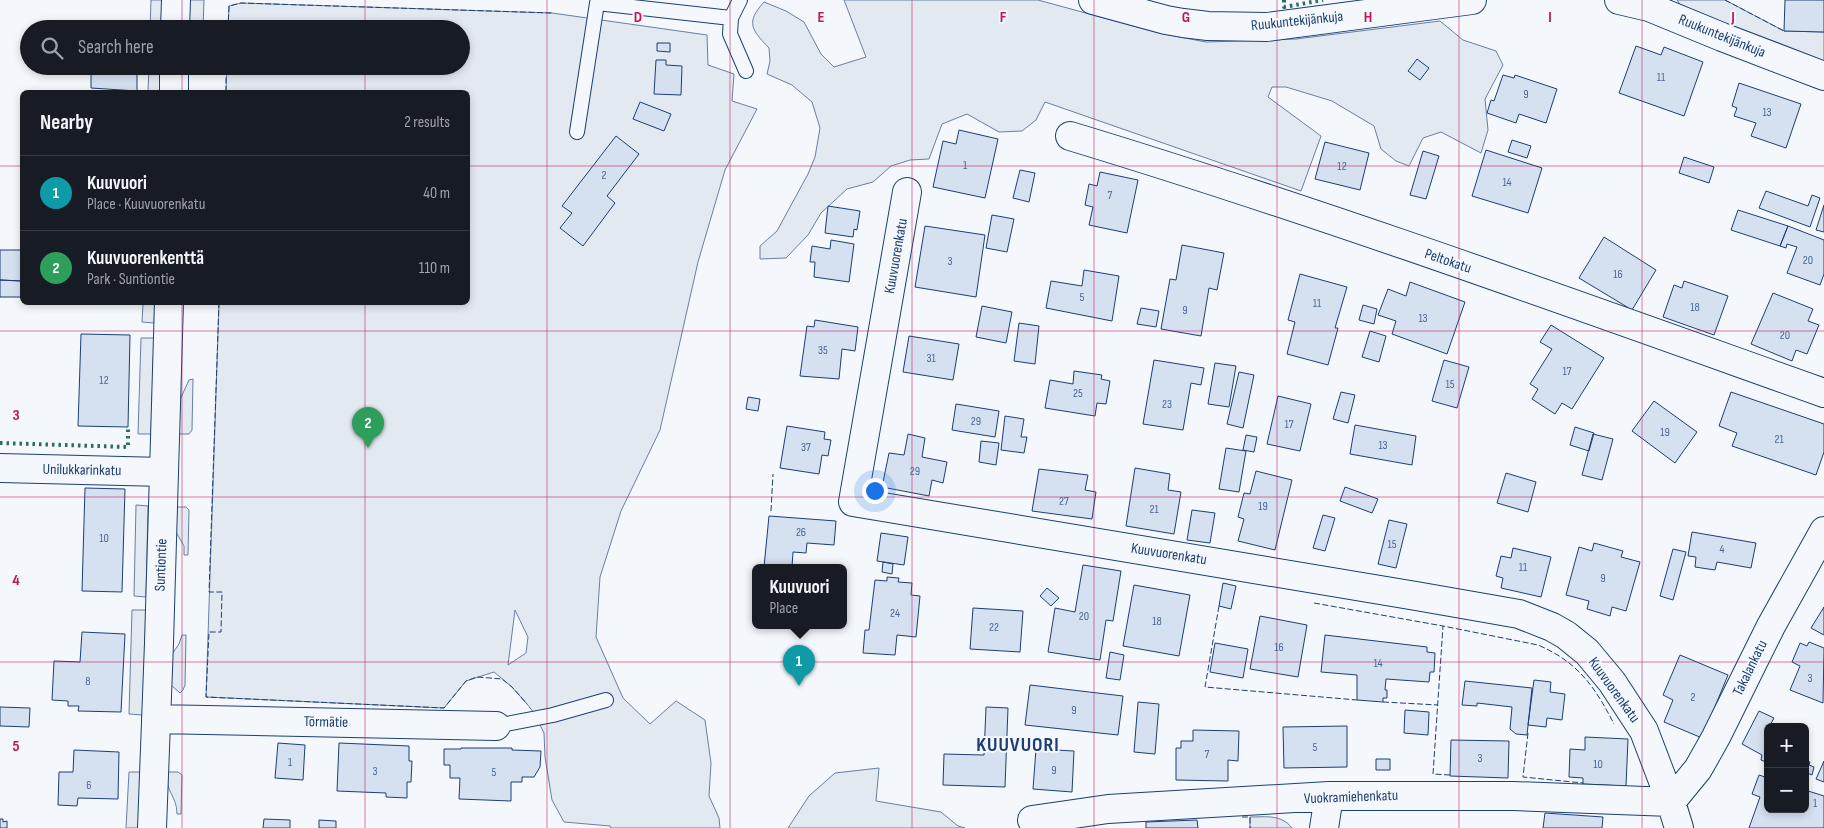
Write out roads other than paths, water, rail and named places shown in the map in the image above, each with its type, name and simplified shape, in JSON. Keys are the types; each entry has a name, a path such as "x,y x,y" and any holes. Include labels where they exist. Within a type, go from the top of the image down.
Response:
{"street":[{"path":"175,20 176,0"},
{"name":"Ruukuntekijänkuja","path":"1093,0 1175,21 1208,26 1267,27 1472,0"},
{"name":"Ruukuntekijänkuja","path":"1619,0 1649,4 1722,37 1824,76"},
{"path":"174,75 174,90"},
{"name":"Peltokatu","path":"1070,136 1167,165 1521,285 1824,393"},
{"name":"Kuuvuorenkatu","path":"907,192 854,502 1257,568 1519,614 1552,627 1566,635 1587,652 1612,682 1644,731 1679,828"},
{"name":"Suntiontie","path":"152,828 168,305"},
{"name":"Unilukkarinkatu","path":"0,468 164,472"},
{"name":"Takalankatu","path":"1671,802 1698,769 1771,626 1824,531"},
{"name":"Törmätie","path":"156,718 496,726"},
{"name":"Vuokramiehenkatu","path":"1032,820 1108,809 1329,796 1504,795 1671,802"},
{"path":"1324,828 1329,796"}],"lane":[{"path":"740,0 731,18 730,34 746,71"},
{"path":"577,132 597,2 731,18"},
{"path":"496,726 553,715 606,700"}],"place":[{"name":"Kuuvuorenkenttä","path":"368,448"},
{"name":"Kuuvuori","path":"799,686"}],"district":[{"name":"KUUVUORI","path":"1018,745"}]}
